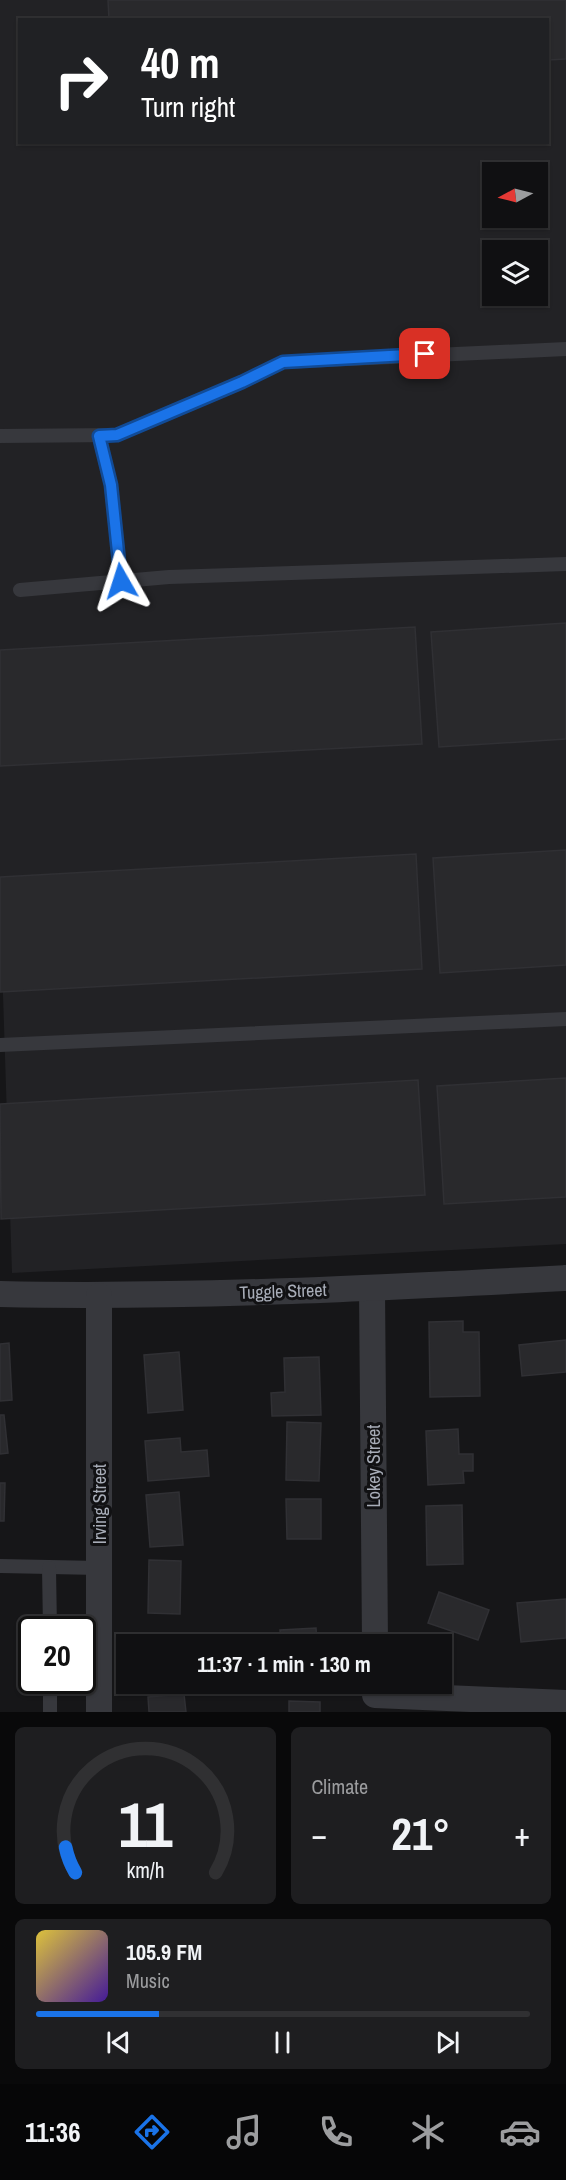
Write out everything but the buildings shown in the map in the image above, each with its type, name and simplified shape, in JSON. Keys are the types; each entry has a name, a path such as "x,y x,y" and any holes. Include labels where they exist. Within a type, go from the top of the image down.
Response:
{"street":[{"name":"Tuggle Street","path":"0,1294 99,1296 372,1289 566,1278"},
{"name":"Lokey Street","path":"372,1289 375,1634"},
{"name":"Irving Street","path":"99,1296 99,1712"},
{"path":"375,1697 566,1704"}],"lane":[{"path":"0,436 117,435 242,382 283,362 566,349"},
{"path":"99,436 111,485 121,581"},
{"path":"20,590 181,576 566,564"},
{"path":"0,1045 566,1019"},
{"path":"0,1566 99,1568"},
{"path":"49,1568 50,1616"},
{"path":"50,1694 50,1712"}],"shaded area":[{"path":"0,0 566,0 566,1244 12,1273 0,902"}],"route":[{"path":"121,581 111,485 99,436 117,435 242,382 283,362 425,354"}]}
